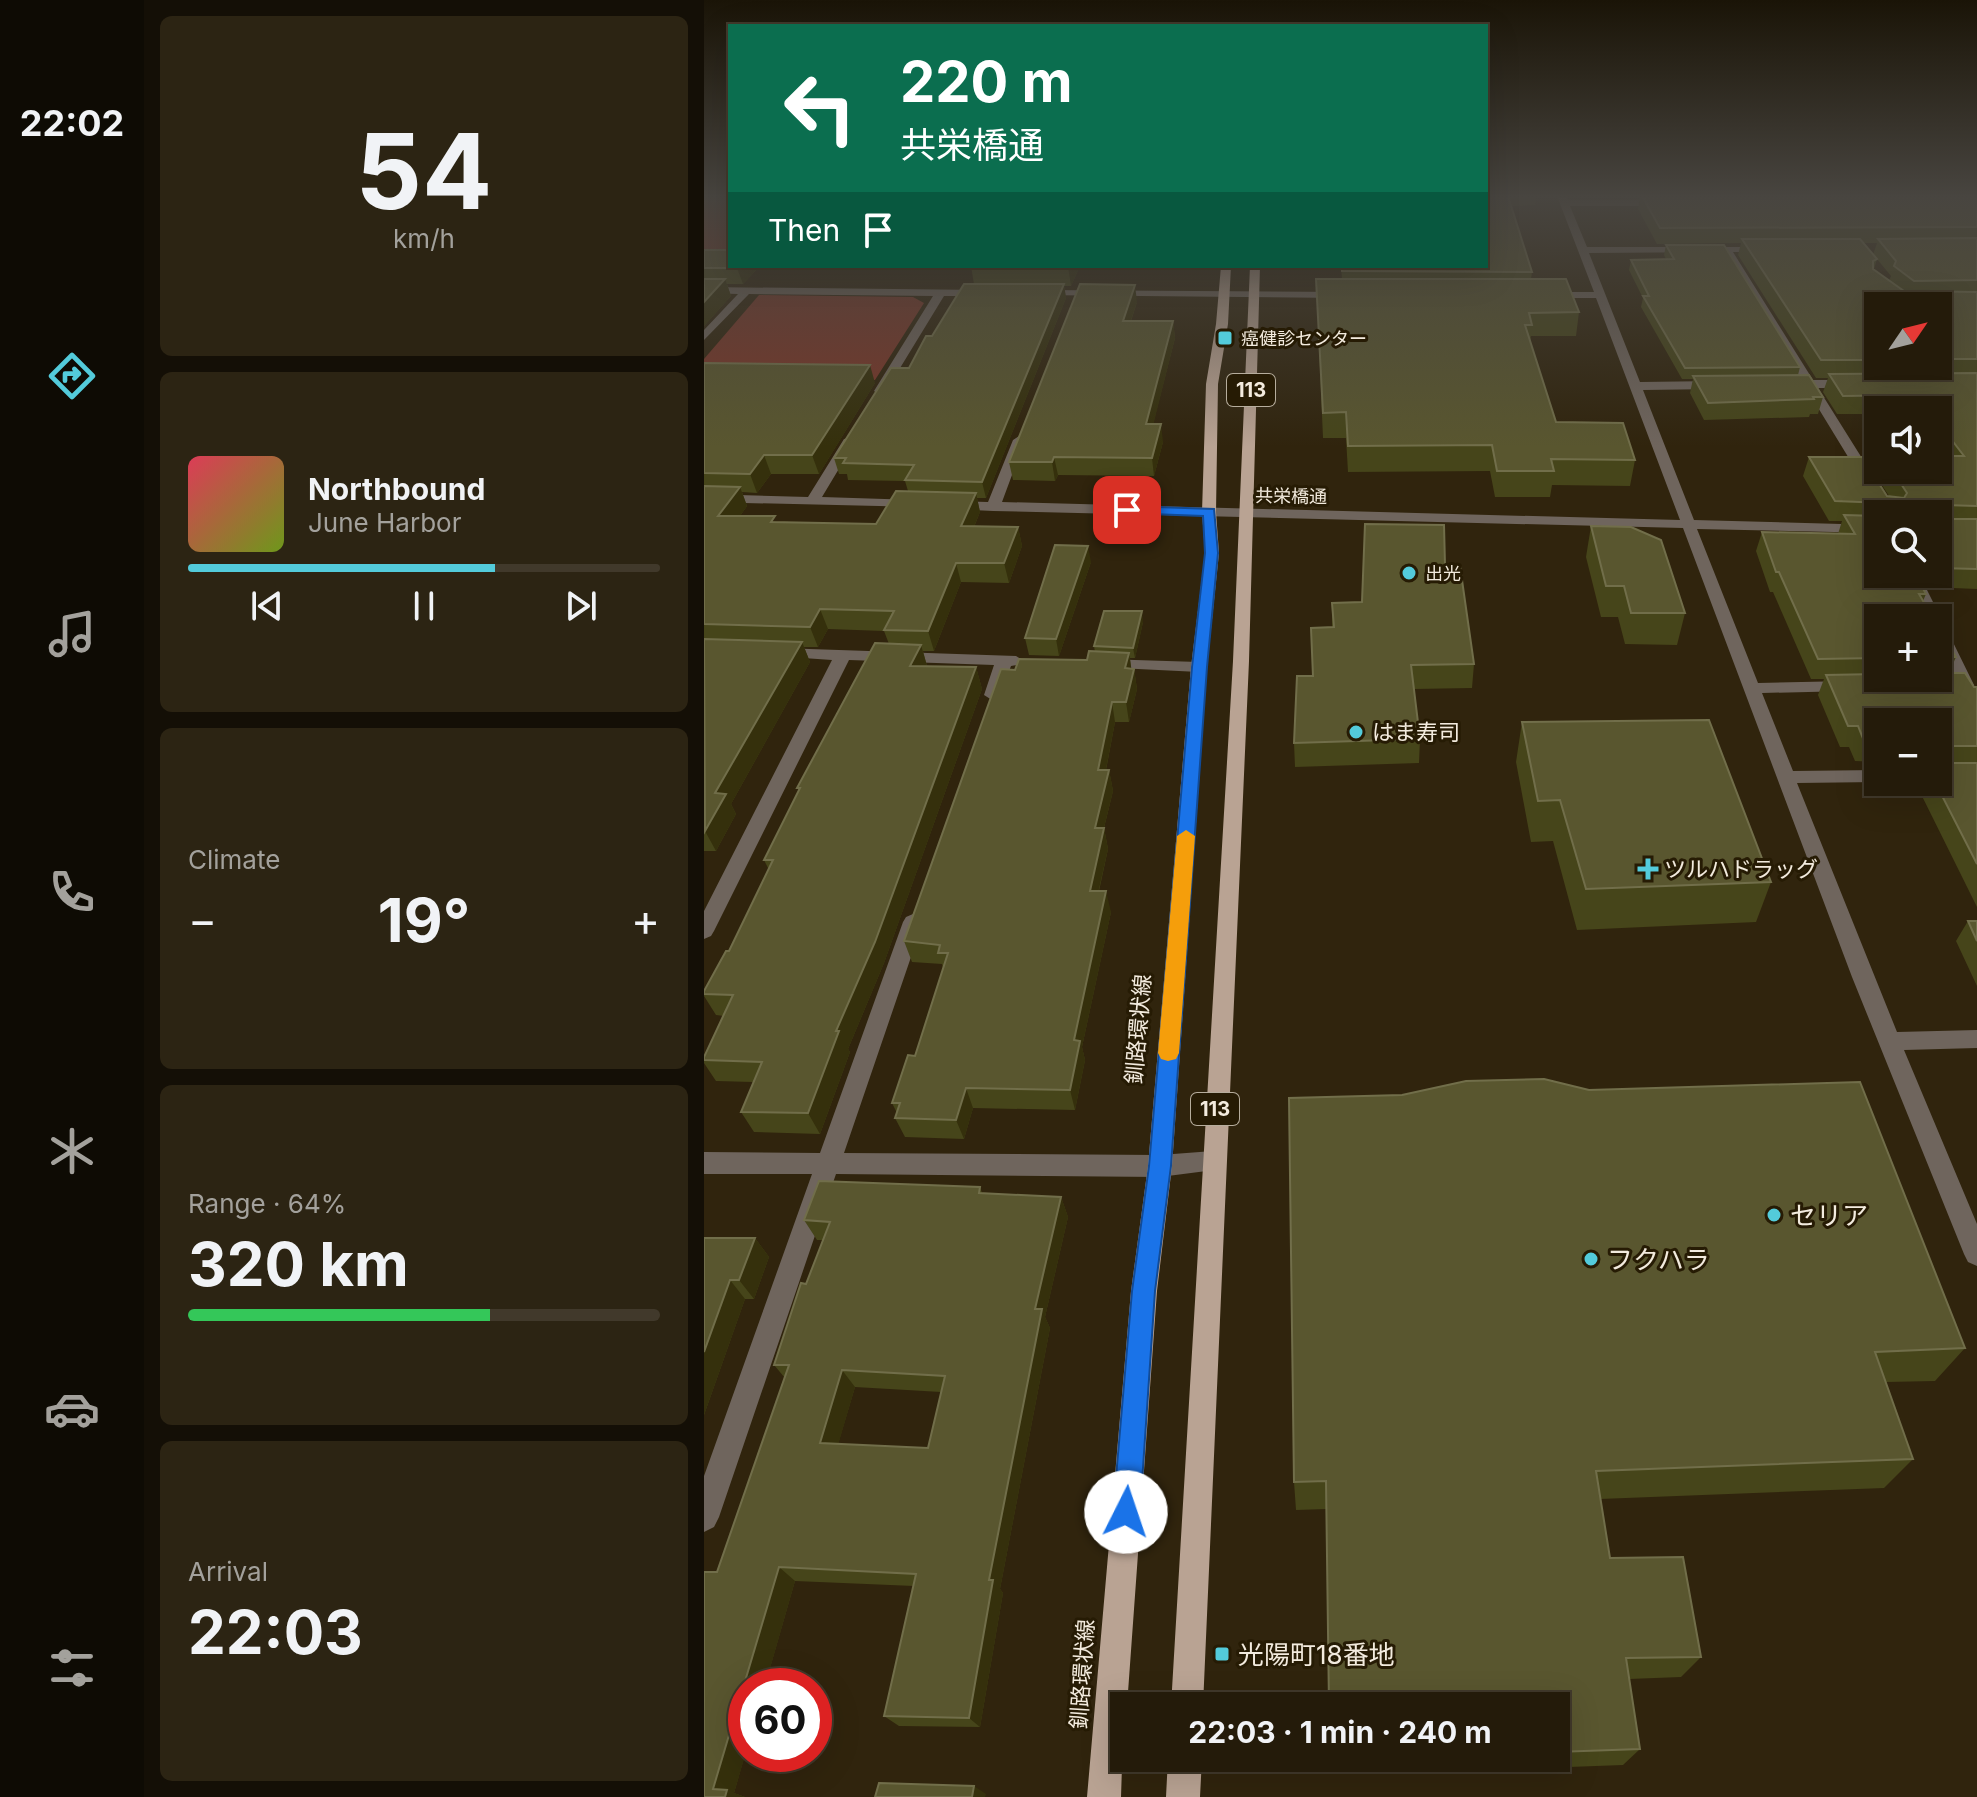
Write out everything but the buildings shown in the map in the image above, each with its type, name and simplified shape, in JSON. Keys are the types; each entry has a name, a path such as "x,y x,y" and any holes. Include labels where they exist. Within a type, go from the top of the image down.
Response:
{"main road":[{"name":"釧路環状線","path":"1104,1797 1144,1291 1160,1166 1199,667 1212,553 1209,512 1212,384 1224,280"},
{"name":"113","path":"1188,1692 1213,1162 1227,954 1254,280"},
{"path":"1183,1797 1184,1772"}],"street":[{"path":"1595,280 1691,525 1750,688 1977,1254"},
{"path":"1746,280 1882,500"},
{"path":"704,290 1001,293"},
{"path":"704,337 746,291"},
{"path":"872,404 941,292"},
{"path":"1031,293 1074,299 1223,293 1356,295"},
{"path":"1529,295 1601,295"},
{"path":"1780,384 1871,384"},
{"path":"1637,386 1733,385"},
{"path":"993,507 1025,425"},
{"path":"812,502 857,429"},
{"name":"共栄橋通","path":"704,498 1864,529"},
{"path":"766,653 1034,662"},
{"path":"704,931 843,655"},
{"path":"1952,659 1964,685"},
{"path":"983,720 1004,661"},
{"path":"1093,664 1199,667"},
{"path":"1750,688 1864,686"},
{"path":"1785,777 1864,776"},
{"path":"704,1517 922,898"},
{"path":"1889,1041 1977,1039"},
{"path":"704,1163 1160,1166 1213,1162"}],"shaded area":[{"path":"759,295 913,297 924,303 875,380 704,380 704,359"}],"slow traffic":[{"path":"1168,1053 1186,836"}],"place":[{"name":"癌健診センター","path":"1225,338"},
{"name":"出光","path":"1409,573"},
{"name":"はま寿司","path":"1356,732"},
{"name":"ツルハドラッグ","path":"1648,869"},
{"name":"セリア","path":"1774,1215"},
{"name":"フクハラ","path":"1591,1259"},
{"name":"光陽町18番地","path":"1222,1654"}],"route":[{"path":"1126,1512 1144,1291 1160,1166 1199,667 1212,553 1209,512 1127,510"}]}
